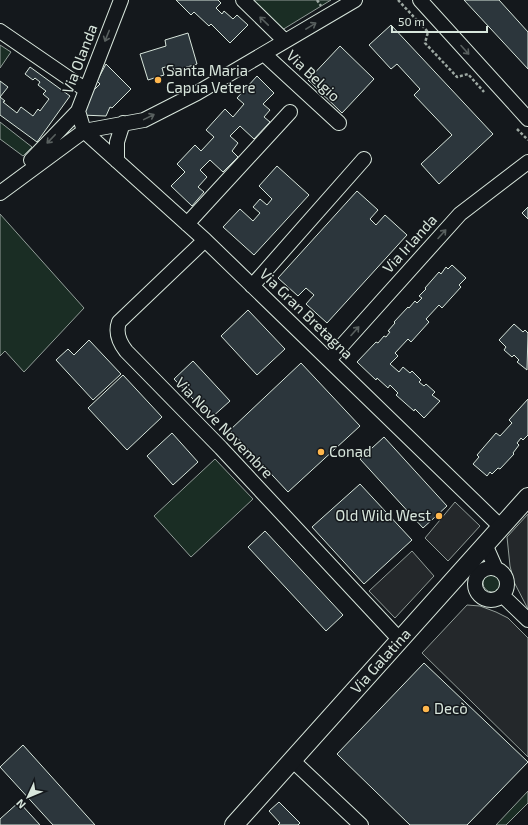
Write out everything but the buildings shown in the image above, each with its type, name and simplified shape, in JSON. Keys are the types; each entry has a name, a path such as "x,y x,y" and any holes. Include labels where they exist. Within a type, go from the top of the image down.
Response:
{"main road":[{"name":"Via Galatina","path":"234,825 528,497"}],"street":[{"name":"Via Olanda","path":"84,130 78,111 121,0"},
{"name":"Via Belgio","path":"243,0 286,41"},
{"path":"2,190 84,130 144,120 197,93 355,0"},
{"path":"420,0 528,119"},
{"path":"0,31 86,90"},
{"name":"Via Belgio","path":"264,54 339,123"},
{"path":"2,190 78,111"},
{"path":"187,224 290,112"},
{"path":"117,161 117,142 123,123"},
{"name":"Via Gran Bretagna","path":"84,130 205,240 501,527"},
{"path":"252,286 364,159"},
{"name":"Via Irlanda","path":"329,360 460,214 528,162"},
{"name":"Via Nove Novembre","path":"205,240 119,322 117,329 118,338 126,351 221,448 400,640"},
{"path":"485,544 496,568 505,575 507,580 507,586 502,595 493,600 487,599 478,593 476,588 476,578 482,571 496,568"},
{"path":"452,580 476,588"},
{"path":"502,595 528,620"},
{"path":"292,760 361,825"}],"path":[{"path":"317,0 321,6"},
{"path":"398,0 428,32 425,43 457,77 468,74 488,96"},
{"path":"513,124 528,140"}],"green space":[{"path":"253,0 331,0 282,30"},
{"path":"0,45 11,52 0,68"},
{"path":"0,122 32,147 23,156 0,139"},
{"path":"0,214 84,308 24,372 5,351 0,356"},
{"path":"215,459 253,499 191,557 154,516"},
{"path":"488,574 496,574 501,579 499,590 496,592 488,592 483,587 483,579"},
{"path":"528,791 528,803 506,825 496,825"}],"shaded area":[{"path":"455,502 480,526 448,561 425,538"},
{"path":"528,514 528,609 514,582 510,566 507,537"},
{"path":"412,551 434,576 395,618 369,591"},
{"path":"467,605 480,606 508,618 528,638 528,757 422,653"}],"place":[{"name":"Santa Maria Capua Vetere","path":"158,80"},
{"name":"Conad","path":"321,452"},
{"name":"Old Wild West","path":"439,516"},
{"name":"Decò","path":"426,709"}]}
